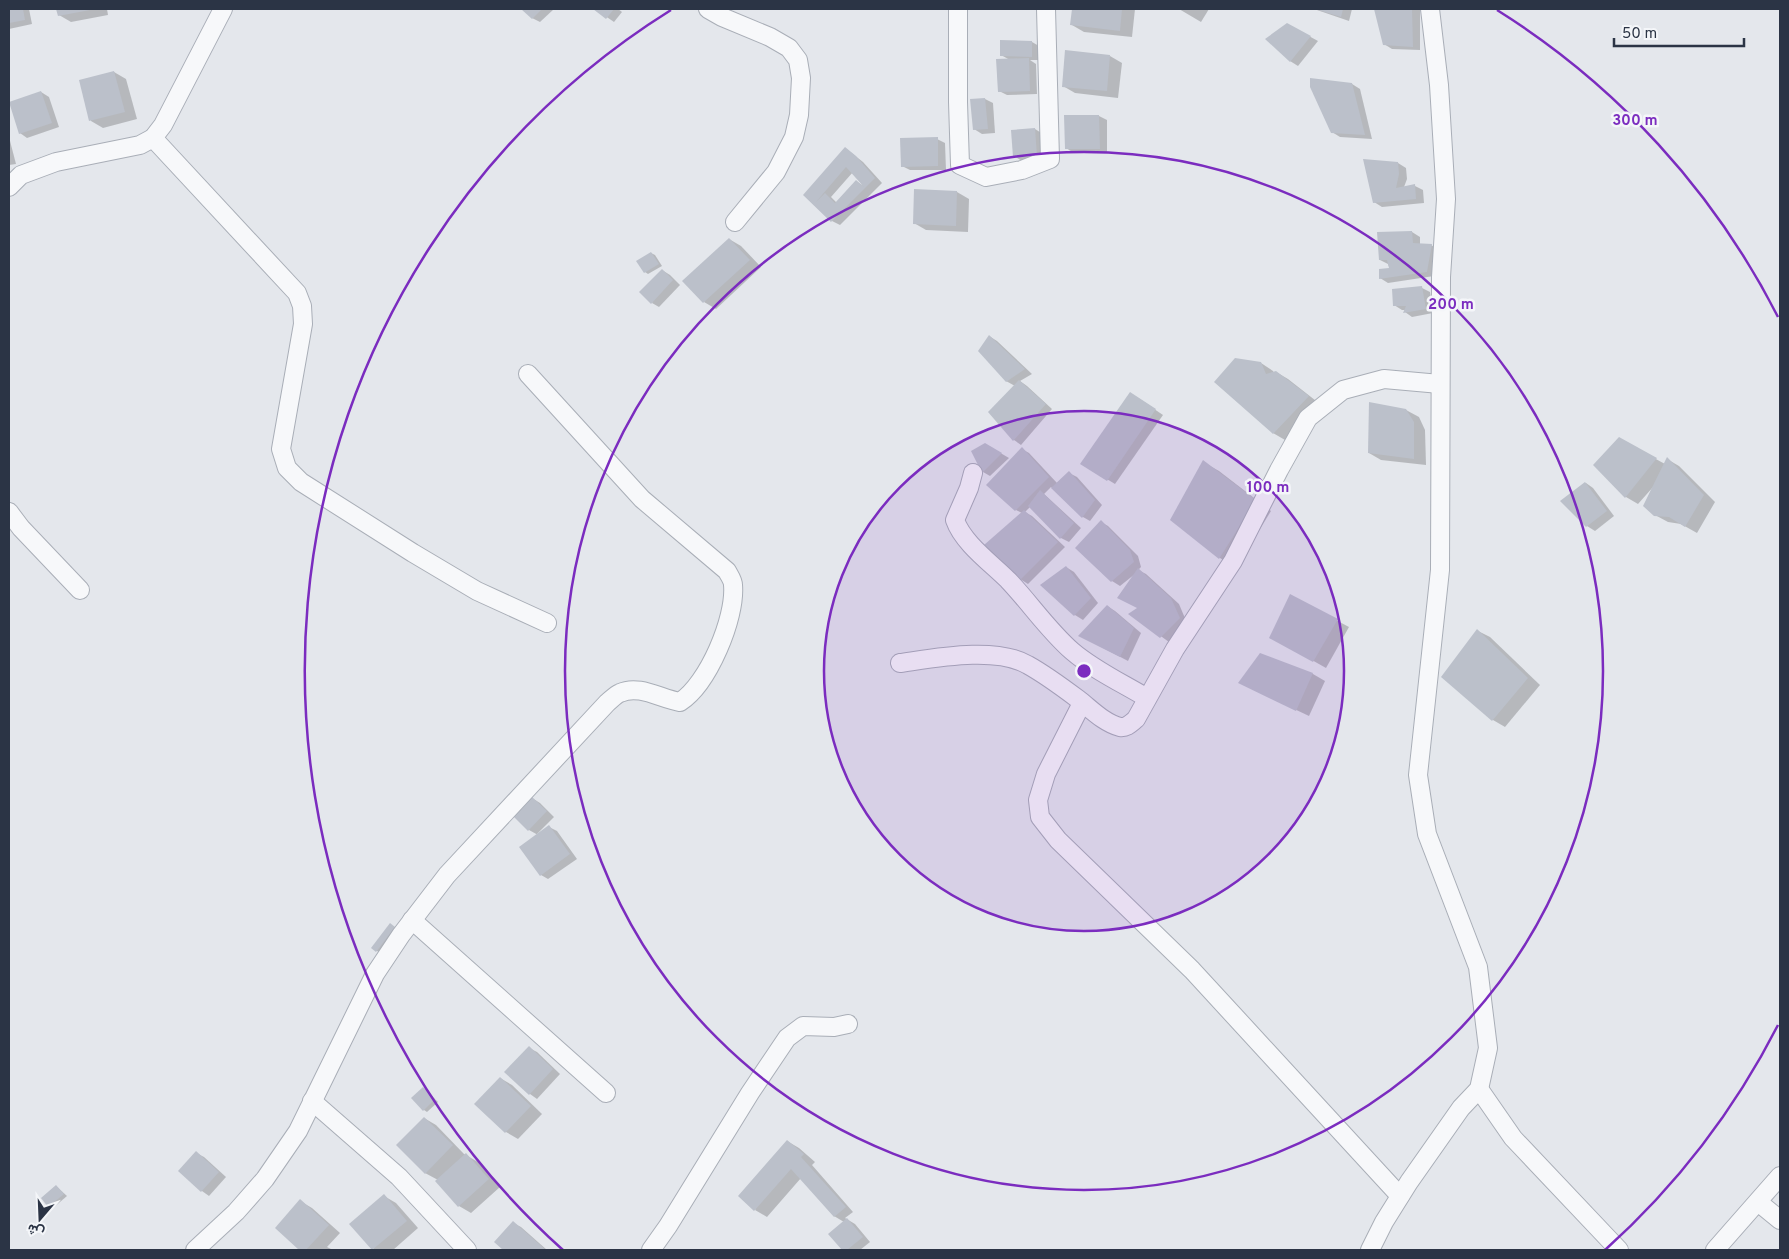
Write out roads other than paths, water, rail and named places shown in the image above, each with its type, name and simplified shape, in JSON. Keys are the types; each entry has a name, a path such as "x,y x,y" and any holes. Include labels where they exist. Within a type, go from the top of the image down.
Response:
{"street":[{"path":"9,187 21,175 56,162 125,149 140,145 153,138 163,125 223,9"},
{"path":"708,9 789,48 798,60 802,78 799,115 794,137 776,172 735,222"},
{"path":"958,9 960,165 986,177 1022,170 1050,159 1046,9"},
{"path":"1370,1250 1400,1196 1461,1108 1479,1090 1488,1048 1478,967 1427,834 1418,775 1440,570 1440,384 1446,200 1439,85 1430,9"},
{"path":"153,138 297,293 302,306 303,324 282,449 287,468 301,482 413,553 477,591 547,623"},
{"path":"200,1249 265,1179 298,1131 375,974 412,920 447,875 607,703 620,693 633,689 680,702 688,696 716,656 726,626 732,599 733,583 727,570 642,499 528,374"},
{"path":"900,663 951,656 999,656 1026,663 1106,720 1121,727 1128,726 1136,719 1175,649 1233,562 1279,470 1308,418 1343,390 1384,379 1440,384"},
{"path":"974,473 955,520 964,537 1010,582 1047,626 1073,651 1101,671 1147,698"},
{"path":"9,512 21,528 80,590"},
{"path":"1082,703 1046,774 1038,800 1040,817 1058,840 1192,970 1400,1196"},
{"path":"412,920 606,1093"},
{"path":"650,1250 668,1226 750,1093 788,1038 803,1026 827,1027 848,1024"},
{"path":"1479,1090 1513,1138 1619,1250"},
{"path":"312,1101 399,1177 467,1250"},
{"path":"1715,1250 1780,1176"},
{"path":"1758,1202 1780,1220"}]}
